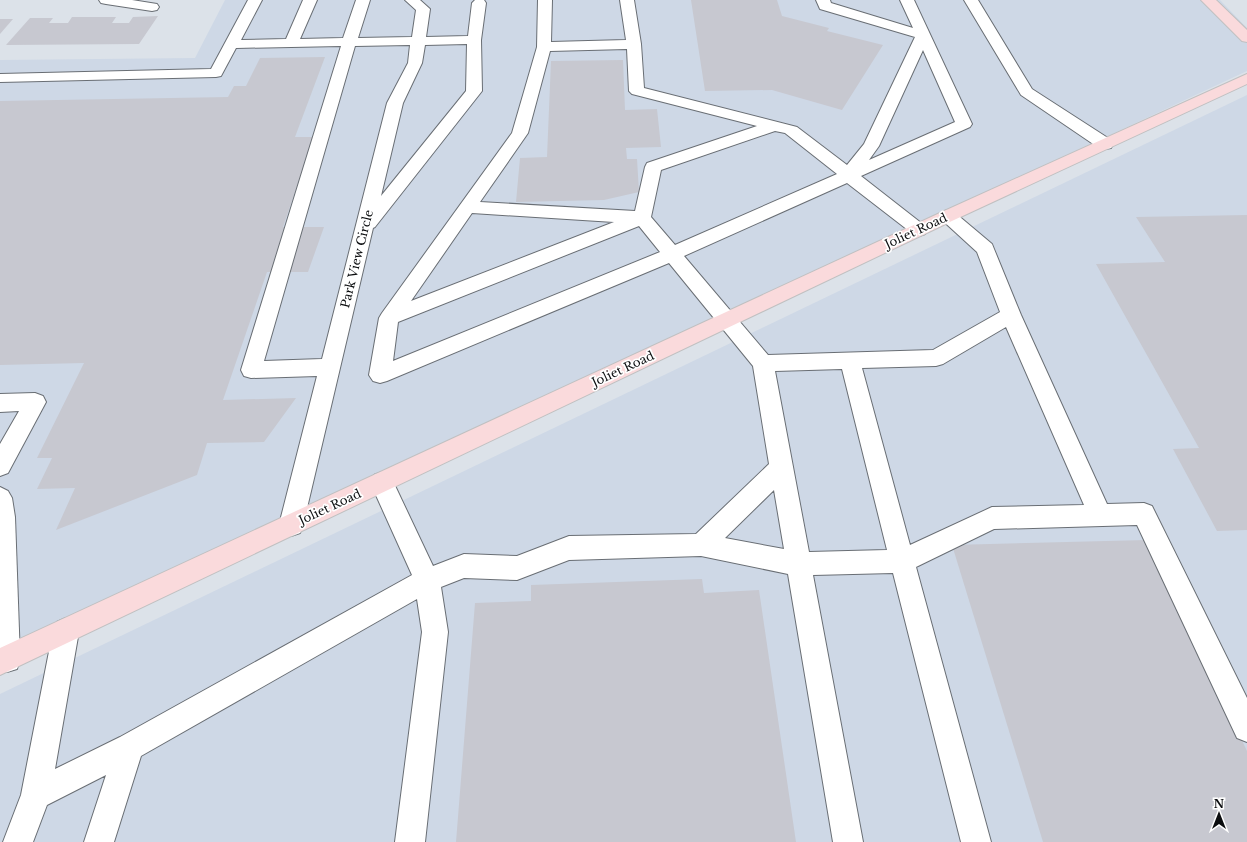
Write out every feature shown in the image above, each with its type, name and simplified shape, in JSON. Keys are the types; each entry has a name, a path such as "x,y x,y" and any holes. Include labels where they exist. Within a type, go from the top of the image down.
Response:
{"main road":[{"path":"1208,0 1247,38"},
{"name":"Joliet Road","path":"3,660 948,216 1247,78"}],"lane":[{"path":"106,0 152,7"},
{"path":"0,78 216,73 255,0"},
{"path":"291,43 310,0"},
{"path":"330,368 251,370 349,42 363,0"},
{"name":"Park View Circle","path":"291,525 396,103 415,63 423,9 412,0"},
{"path":"545,0 544,47 520,133 389,318 380,375 672,254 964,124 907,0"},
{"path":"627,0 634,44 637,91 791,130 919,230"},
{"path":"823,0 825,6 924,35"},
{"path":"971,0 1026,92 1105,144"},
{"path":"364,229 474,91 474,40 479,3"},
{"path":"848,176 871,146 924,35"},
{"path":"232,44 474,40"},
{"path":"544,47 634,44"},
{"path":"642,218 653,167 773,126"},
{"path":"468,206 642,218 763,363 848,842"},
{"path":"948,216 985,249 1011,315 1100,515"},
{"path":"389,318 642,218"},
{"path":"763,363 936,358 1011,315"},
{"path":"850,361 976,842"},
{"path":"0,402 35,402 0,466"},
{"path":"700,545 782,466"},
{"path":"382,482 427,580 435,632 410,842"},
{"path":"0,498 3,517 3,660"},
{"path":"36,795 130,747 427,580 464,566 517,568 569,548 700,545 799,564 903,561 992,518 1144,514 1247,728"},
{"path":"18,842 36,795 66,631"},
{"path":"99,842 130,747"}],"shaded area":[{"path":"225,0 1220,0 1247,28 1247,71 0,654 0,60 195,58"},
{"path":"1247,95 1247,842 0,842 0,694"}],"building":[{"path":"691,0 777,0 782,16 829,28 827,31 883,45 842,110 772,90 705,91"},
{"path":"158,16 139,44 6,45 30,18 53,18 49,23 68,23 72,17 116,17 112,23 129,23 133,17"},
{"path":"0,19 13,19 0,34"},
{"path":"325,57 295,137 314,137 283,227 324,227 308,272 267,272 223,400 296,398 264,442 207,443 197,475 56,530 75,488 37,489 52,458 37,458 84,363 0,365 0,101 228,97 234,86 246,86 260,58"},
{"path":"623,60 625,110 657,109 661,147 626,148 627,159 637,159 639,192 604,200 516,202 520,158 547,157 551,61"},
{"path":"1247,215 1247,530 1217,531 1173,449 1199,448 1096,264 1165,262 1136,217"},
{"path":"1147,540 1247,751 1247,842 1043,842 952,545"},
{"path":"702,579 704,593 759,590 796,842 456,842 475,603 531,601 531,585"}]}
